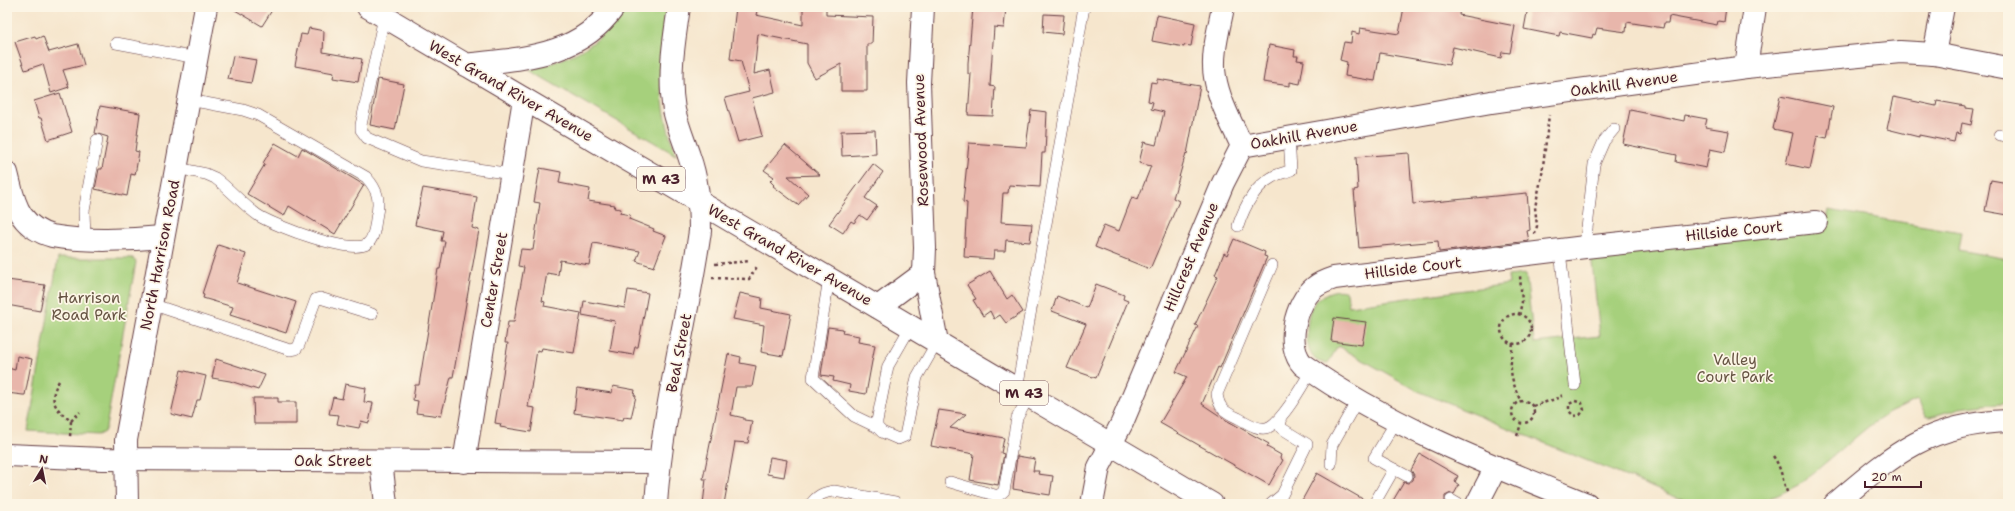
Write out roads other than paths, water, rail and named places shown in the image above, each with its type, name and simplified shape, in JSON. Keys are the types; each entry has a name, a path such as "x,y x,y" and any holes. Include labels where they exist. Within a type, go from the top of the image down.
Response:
{"street":[{"name":"North Harrison Road","path":"127,504 125,459 126,440 162,237 177,168 206,7"},
{"path":"465,64 534,57 559,50 578,40 594,28 614,7"},
{"name":"Beal Street","path":"656,504 659,462 700,232 700,203 690,158 679,130 671,88 671,65 679,7"},
{"name":"Rosewood Avenue","path":"923,7 919,83 924,273 937,342"},
{"path":"1223,7 1217,45 1215,76 1221,99 1242,146"},
{"path":"1746,67 1755,7"},
{"path":"1934,54 1943,7"},
{"name":"West Grand River Avenue","path":"376,12 1212,504"},
{"name":"Oakhill Avenue","path":"1242,146 1491,102 1746,67 1900,52 1934,54 2008,68"},
{"name":"Center Street","path":"464,462 524,99"},
{"name":"Hillcrest Avenue","path":"1092,504 1099,467 1126,416 1223,183 1242,146"},
{"path":"7,173 16,206 23,218 33,228 51,235 85,239 142,240 162,237"},
{"name":"Hillside Court","path":"1587,504 1496,467 1397,420 1358,399 1312,371 1298,359 1294,349 1295,324 1303,299 1315,287 1334,278 1585,247 1816,222"},
{"path":"878,307 924,273"},
{"path":"1835,504 1906,447 1926,437 1966,425 2008,421"},
{"name":"Oak Street","path":"7,455 125,459 659,462"},
{"path":"381,461 386,504"},
{"path":"1477,504 1496,467"}],"lane":[{"path":"950,482 998,496 1004,491 1023,392 1084,7"},
{"path":"376,12 361,125 361,130 367,138 421,161 512,174"},
{"path":"116,43 197,58"},
{"path":"177,168 206,174 215,178 259,216 277,225 305,235 340,245 361,247 368,243 372,237 379,200 378,192 366,177 258,115 243,110 189,100"},
{"path":"1585,247 1594,164 1604,141 1614,129"},
{"path":"1238,226 1246,205 1262,185 1271,178 1291,170 1289,138"},
{"path":"85,239 84,211 97,140"},
{"path":"1560,251 1575,385"},
{"path":"1272,265 1217,394 1219,405 1224,411 1257,428 1267,428 1280,419 1312,371"},
{"path":"829,278 813,378 854,416 877,427 882,432 898,439 905,436 917,377 937,342"},
{"path":"151,304 290,350 296,349 299,345 316,300 320,298 372,314"},
{"path":"877,427 888,366 911,326"},
{"path":"1331,464 1332,445 1358,399"},
{"path":"1271,504 1282,494 1307,444 1281,428 1280,419"},
{"path":"1397,420 1374,458 1407,476"},
{"path":"1374,504 1394,469"},
{"path":"811,504 816,497 826,492 834,491 895,502"}],"park label":[{"name":"Harrison Road Park","path":"89,306"},
{"name":"Valley Court Park","path":"1735,368"}]}
